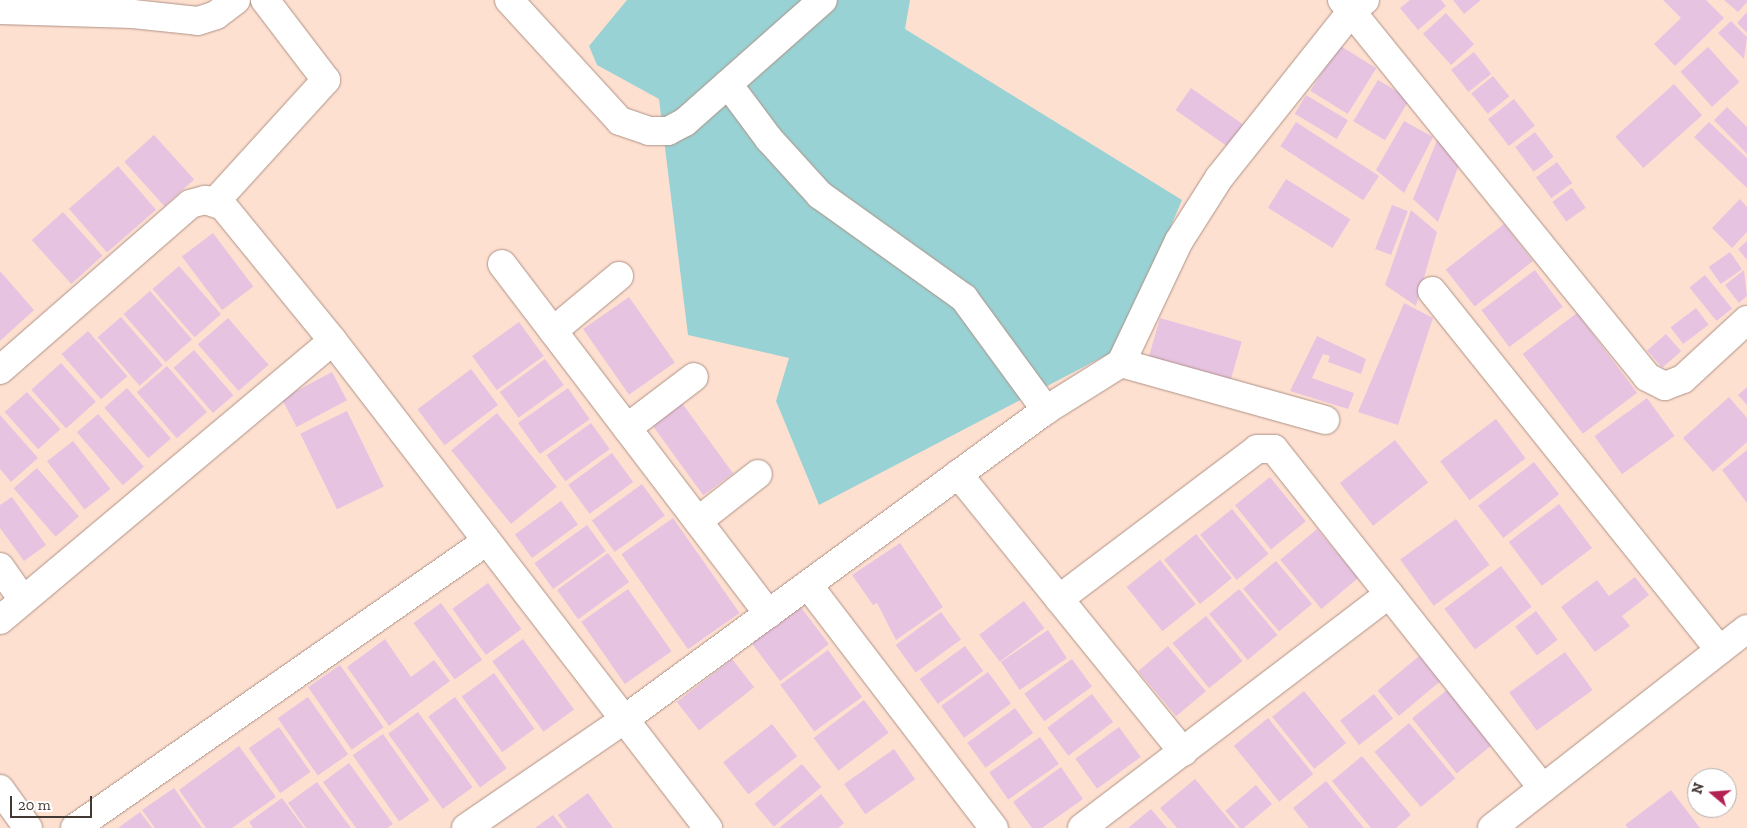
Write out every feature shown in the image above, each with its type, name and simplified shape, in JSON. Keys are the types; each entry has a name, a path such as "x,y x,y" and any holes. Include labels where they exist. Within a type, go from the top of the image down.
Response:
{"street":[{"path":"0,10 133,14 198,21 216,15 236,0"},
{"path":"215,202 326,80 266,0"},
{"path":"509,0 620,121 633,129 668,131 685,122 823,0"},
{"path":"466,828 622,721 1046,410 1121,364 1179,241 1219,178 1353,4 1647,377 1665,386 1683,379 1747,320"},
{"path":"728,84 769,139 815,191 964,298 1046,410"},
{"path":"0,370 190,204 198,200 215,202 223,206 333,341 487,541 622,721 708,828"},
{"path":"502,264 768,614"},
{"path":"553,331 619,276"},
{"path":"1432,291 1720,650"},
{"path":"0,620 333,341"},
{"path":"1121,364 1325,420"},
{"path":"627,428 694,377"},
{"path":"1264,446 1266,404"},
{"path":"1264,446 1280,453 1543,788"},
{"path":"1059,599 1264,446"},
{"path":"698,521 758,474"},
{"path":"958,474 1183,752"},
{"path":"75,828 487,541"},
{"path":"0,567 23,600"},
{"path":"808,585 994,828"},
{"path":"1082,828 1389,594"},
{"path":"1492,828 1747,629"},
{"path":"0,789 28,828"}],"water":[{"path":"627,0 910,0 905,29 1182,200 1118,349 819,505 776,401 789,358 688,335 659,99 597,65 589,46"}],"building":[{"path":"1410,0 1441,0 1446,6 1418,30 1400,8"},
{"path":"1453,0 1481,0 1464,14"},
{"path":"1663,0 1706,0 1724,18 1675,66 1654,44 1681,18"},
{"path":"1724,0 1747,0 1747,2 1738,12"},
{"path":"1747,12 1747,33 1737,23"},
{"path":"1446,13 1474,44 1451,65 1423,34"},
{"path":"1731,21 1747,37 1744,59 1718,33"},
{"path":"1339,45 1376,68 1348,114 1310,91"},
{"path":"1708,47 1739,82 1712,107 1681,72"},
{"path":"1474,52 1491,74 1468,92 1451,70"},
{"path":"1493,76 1509,96 1488,114 1471,94"},
{"path":"1378,80 1410,99 1385,140 1353,121"},
{"path":"1674,84 1702,115 1643,168 1615,137"},
{"path":"1191,88 1250,129 1234,151 1176,110"},
{"path":"1306,95 1348,120 1337,139 1295,114"},
{"path":"1514,99 1535,126 1509,146 1488,119"},
{"path":"1727,107 1747,127 1747,154 1714,120"},
{"path":"1404,121 1433,137 1404,193 1376,170"},
{"path":"1296,122 1379,176 1363,200 1280,146"},
{"path":"1709,122 1747,158 1747,188 1694,137"},
{"path":"1535,132 1554,157 1534,172 1515,147"},
{"path":"154,135 194,180 164,206 124,162"},
{"path":"1438,138 1464,151 1438,222 1413,199"},
{"path":"1557,162 1572,183 1551,198 1536,177"},
{"path":"118,166 156,210 107,252 69,209"},
{"path":"1286,179 1350,219 1332,248 1268,208"},
{"path":"1572,188 1586,208 1566,221 1552,202"},
{"path":"1740,199 1747,207 1747,232 1732,248 1712,228"},
{"path":"1392,205 1408,211 1391,255 1375,249"},
{"path":"1411,210 1437,232 1416,306 1385,285"},
{"path":"63,212 102,256 71,284 32,240"},
{"path":"1504,224 1533,261 1475,307 1446,270"},
{"path":"213,233 253,287 222,310 182,256"},
{"path":"1747,241 1747,260 1738,249"},
{"path":"1730,252 1742,269 1721,284 1709,267"},
{"path":"179,266 221,314 195,337 153,289"},
{"path":"1535,270 1563,307 1509,347 1481,310"},
{"path":"1744,270 1747,296 1739,303 1725,285"},
{"path":"0,271 34,310 0,341"},
{"path":"1705,275 1732,308 1717,321 1689,288"},
{"path":"150,291 192,339 166,362 124,314"},
{"path":"629,297 675,363 629,395 583,329"},
{"path":"1404,303 1433,318 1398,425 1358,412"},
{"path":"1696,308 1709,325 1683,344 1670,327"},
{"path":"1577,313 1637,393 1583,434 1523,354"},
{"path":"121,317 163,365 140,386 98,337"},
{"path":"228,318 269,365 238,391 198,344"},
{"path":"1160,318 1242,341 1229,385 1148,361"},
{"path":"519,322 544,356 497,390 472,356"},
{"path":"88,331 127,376 101,399 62,354"},
{"path":"1666,334 1681,351 1662,368 1647,350"},
{"path":"1317,336 1366,359 1361,374 1328,362 1330,356 1323,354 1312,378 1354,393 1348,409 1290,391"},
{"path":"194,350 233,395 213,413 174,368"},
{"path":"545,359 564,385 519,418 500,392"},
{"path":"61,363 96,402 66,428 31,390"},
{"path":"167,366 207,412 177,438 137,392"},
{"path":"471,369 498,405 445,445 417,409"},
{"path":"332,372 347,400 297,427 282,399"},
{"path":"1747,387 1747,405 1738,395"},
{"path":"127,388 171,439 148,458 104,408"},
{"path":"568,388 590,419 540,454 518,423"},
{"path":"27,392 60,429 38,449 5,412"},
{"path":"1729,397 1747,418 1747,442 1713,472 1683,438"},
{"path":"1647,398 1675,436 1622,474 1594,436"},
{"path":"682,403 733,473 703,495 652,425"},
{"path":"347,411 384,486 337,509 300,434"},
{"path":"497,413 557,487 511,524 451,450"},
{"path":"98,414 144,467 123,485 77,432"},
{"path":"0,415 38,458 11,482 0,469"},
{"path":"1496,419 1525,458 1470,500 1440,461"},
{"path":"591,423 610,449 565,481 547,455"},
{"path":"1395,440 1428,483 1373,526 1340,483"},
{"path":"73,441 111,489 85,509 47,461"},
{"path":"1747,450 1747,503 1722,470"},
{"path":"612,453 633,482 589,514 568,485"},
{"path":"1534,462 1559,494 1503,538 1478,506"},
{"path":"37,468 79,516 56,537 14,488"},
{"path":"1270,477 1306,521 1271,550 1235,505"},
{"path":"642,484 665,516 615,552 592,520"},
{"path":"12,497 46,545 24,561 0,528 0,505"},
{"path":"561,501 578,524 532,558 515,535"},
{"path":"1559,504 1592,548 1542,586 1509,542"},
{"path":"1232,509 1269,554 1237,580 1200,535"},
{"path":"673,518 740,613 688,649 621,554"},
{"path":"1456,519 1490,565 1434,606 1400,560"},
{"path":"587,525 606,551 553,589 534,563"},
{"path":"1317,529 1358,578 1321,609 1280,560"},
{"path":"1196,534 1232,578 1200,604 1164,560"},
{"path":"900,543 943,607 896,640 877,603 873,605 852,575"},
{"path":"608,553 629,582 578,619 557,590"},
{"path":"1160,560 1196,604 1162,631 1127,587"},
{"path":"1276,561 1312,604 1279,632 1243,589"},
{"path":"1501,566 1532,607 1475,649 1444,609"},
{"path":"1635,577 1649,595 1622,616 1630,626 1595,652 1561,607 1597,580 1609,596"},
{"path":"488,583 522,629 486,655 452,609"},
{"path":"628,589 672,651 625,684 581,622"},
{"path":"1239,589 1278,635 1248,660 1209,614"},
{"path":"1024,601 1044,628 1000,662 979,635"},
{"path":"441,603 482,660 455,680 413,623"},
{"path":"800,606 829,644 780,681 751,643"},
{"path":"1536,611 1558,640 1537,655 1515,627"},
{"path":"941,612 961,640 916,672 896,645"},
{"path":"1206,616 1243,661 1209,688 1173,643"},
{"path":"1048,630 1067,658 1020,690 1001,662"},
{"path":"385,639 411,677 434,660 450,681 389,726 347,667"},
{"path":"523,639 574,709 543,732 492,661"},
{"path":"965,646 983,671 938,704 920,679"},
{"path":"1168,646 1206,691 1176,716 1138,671"},
{"path":"828,650 862,697 814,732 780,685"},
{"path":"1565,652 1593,690 1537,731 1509,693"},
{"path":"1419,656 1440,681 1399,716 1378,691"},
{"path":"732,659 754,687 699,730 677,702"},
{"path":"1072,659 1092,687 1044,721 1024,694"},
{"path":"340,665 384,727 352,750 308,687"},
{"path":"988,672 1011,704 964,738 941,706"},
{"path":"494,673 535,729 502,752 462,697"},
{"path":"1447,690 1492,745 1457,773 1412,718"},
{"path":"1304,691 1346,743 1314,769 1272,717"},
{"path":"1092,694 1113,722 1068,756 1047,728"},
{"path":"1374,694 1393,718 1359,745 1340,720"},
{"path":"308,697 348,754 318,776 278,718"},
{"path":"455,697 507,768 480,788 428,716"},
{"path":"864,700 889,733 838,771 814,738"},
{"path":"1015,708 1033,733 985,768 967,743"},
{"path":"418,712 473,787 443,809 388,734"},
{"path":"1268,718 1313,774 1279,802 1234,746"},
{"path":"1409,723 1455,778 1421,807 1375,752"},
{"path":"772,724 797,756 748,794 723,762"},
{"path":"279,727 311,772 280,793 249,748"},
{"path":"1119,727 1141,757 1097,789 1075,759"},
{"path":"383,734 429,800 399,822 353,755"},
{"path":"1040,737 1059,764 1008,800 989,773"},
{"path":"239,746 276,797 232,828 206,828 179,790"},
{"path":"894,749 915,779 865,814 844,784"},
{"path":"1362,756 1411,815 1396,828 1371,828 1332,781"},
{"path":"349,763 393,824 387,828 356,828 323,782"},
{"path":"802,764 821,787 774,827 755,804"},
{"path":"1061,767 1083,799 1042,828 1032,828 1013,802"},
{"path":"1195,779 1236,828 1177,828 1160,808"},
{"path":"1326,781 1364,828 1309,828 1293,808"},
{"path":"317,782 351,828 306,828 288,803"},
{"path":"1256,785 1272,804 1244,828 1240,828 1225,811"},
{"path":"174,788 202,828 155,828 142,810"},
{"path":"1671,790 1687,811 1687,818 1692,818 1700,828 1628,828 1625,825"},
{"path":"588,793 613,828 567,828 558,815"},
{"path":"821,794 844,823 838,828 779,828"},
{"path":"282,798 304,828 253,828 249,822"},
{"path":"1151,809 1167,828 1128,828"},
{"path":"140,812 152,828 118,828"},
{"path":"553,815 563,828 535,828"}]}
